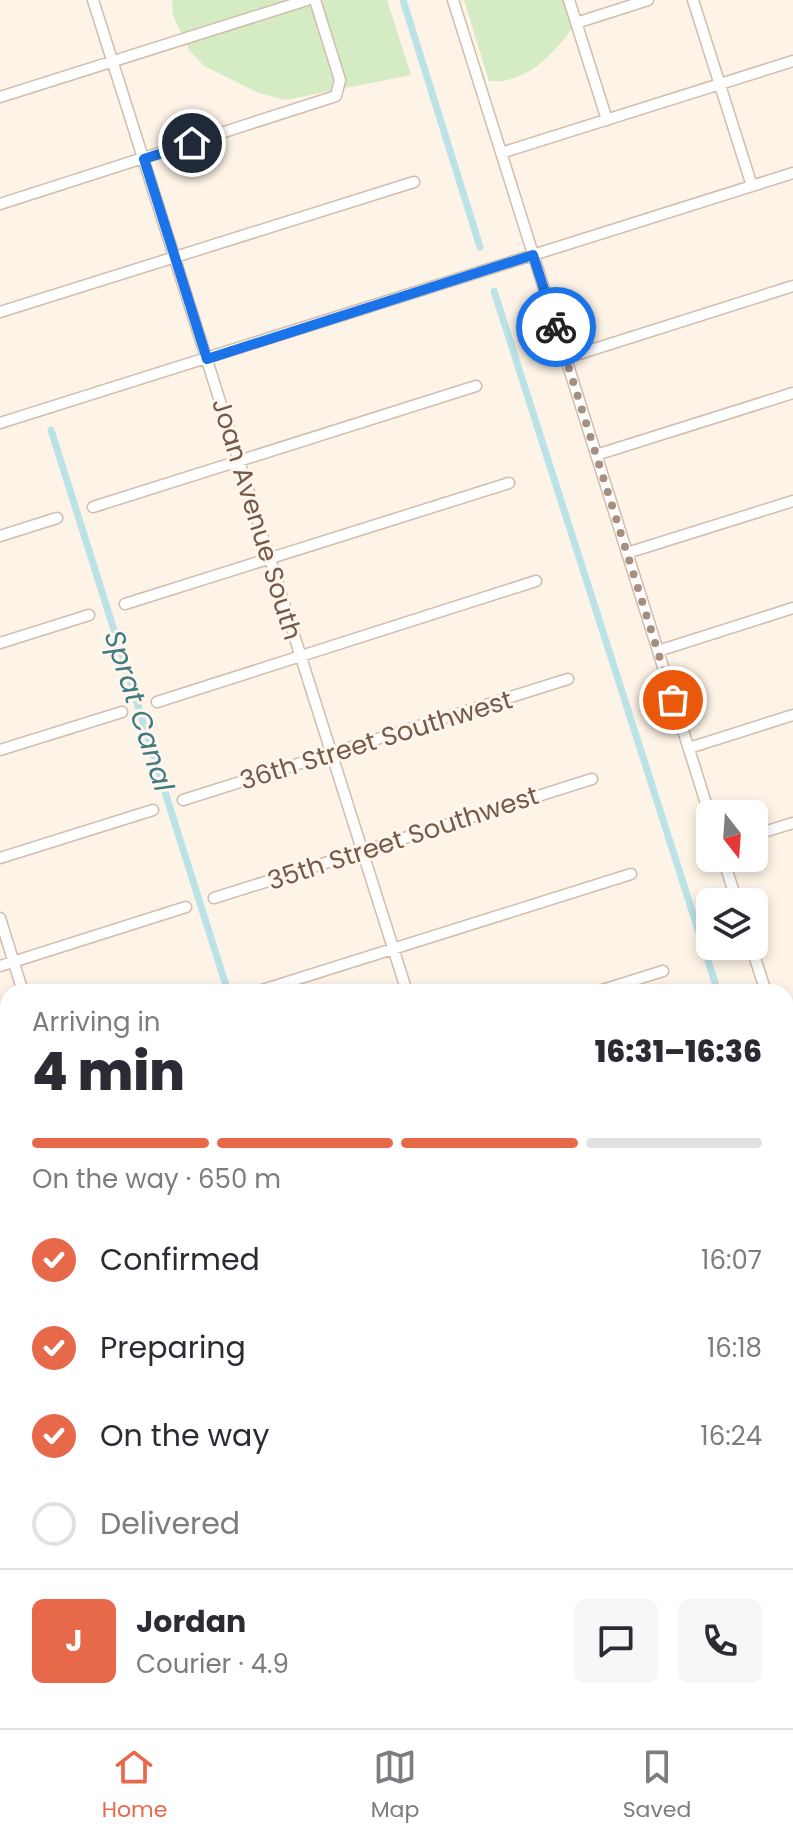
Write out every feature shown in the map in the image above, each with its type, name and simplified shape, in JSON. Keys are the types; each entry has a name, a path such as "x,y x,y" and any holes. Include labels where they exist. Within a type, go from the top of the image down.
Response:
{"street":[{"name":"Joan Avenue South","path":"93,0 404,984"},
{"path":"0,97 307,0"},
{"path":"0,204 336,96 340,80 315,0"},
{"path":"453,0 705,800"},
{"path":"569,0 607,120"},
{"path":"576,23 648,0"},
{"path":"693,0 752,186"},
{"path":"501,153 793,61"},
{"path":"0,423 793,173"},
{"path":"0,312 414,182"},
{"path":"566,358 793,286"},
{"path":"93,507 476,386"},
{"path":"596,455 793,393"},
{"path":"125,604 509,483"},
{"path":"627,553 793,501"},
{"path":"0,536 57,518"},
{"path":"157,702 536,581"},
{"path":"658,651 793,608"},
{"path":"0,643 89,615"},
{"name":"36th Street Southwest","path":"183,800 568,679"},
{"path":"0,750 122,712"},
{"path":"689,748 793,715"},
{"name":"35th Street Southwest","path":"214,898 592,779"},
{"path":"0,858 153,810"},
{"path":"768,831 793,823"},
{"path":"281,984 631,874"},
{"path":"0,966 186,907"},
{"path":"0,918 21,984"},
{"path":"756,960 763,984"},
{"path":"622,984 663,971"}],"green space":[{"path":"172,0 387,0 411,75 285,100 259,93 204,66 189,50 173,15"},
{"path":"464,0 567,0 575,24 549,55 527,72 503,81 489,81"}],"waterway":[{"path":"403,0 480,247"},
{"path":"494,291 715,984"},
{"name":"Sprat Canal","path":"51,430 225,984"}],"way so far":[{"path":"556,327 673,700"}],"route":[{"path":"192,143 144,159 207,359 533,255 556,327"}]}
